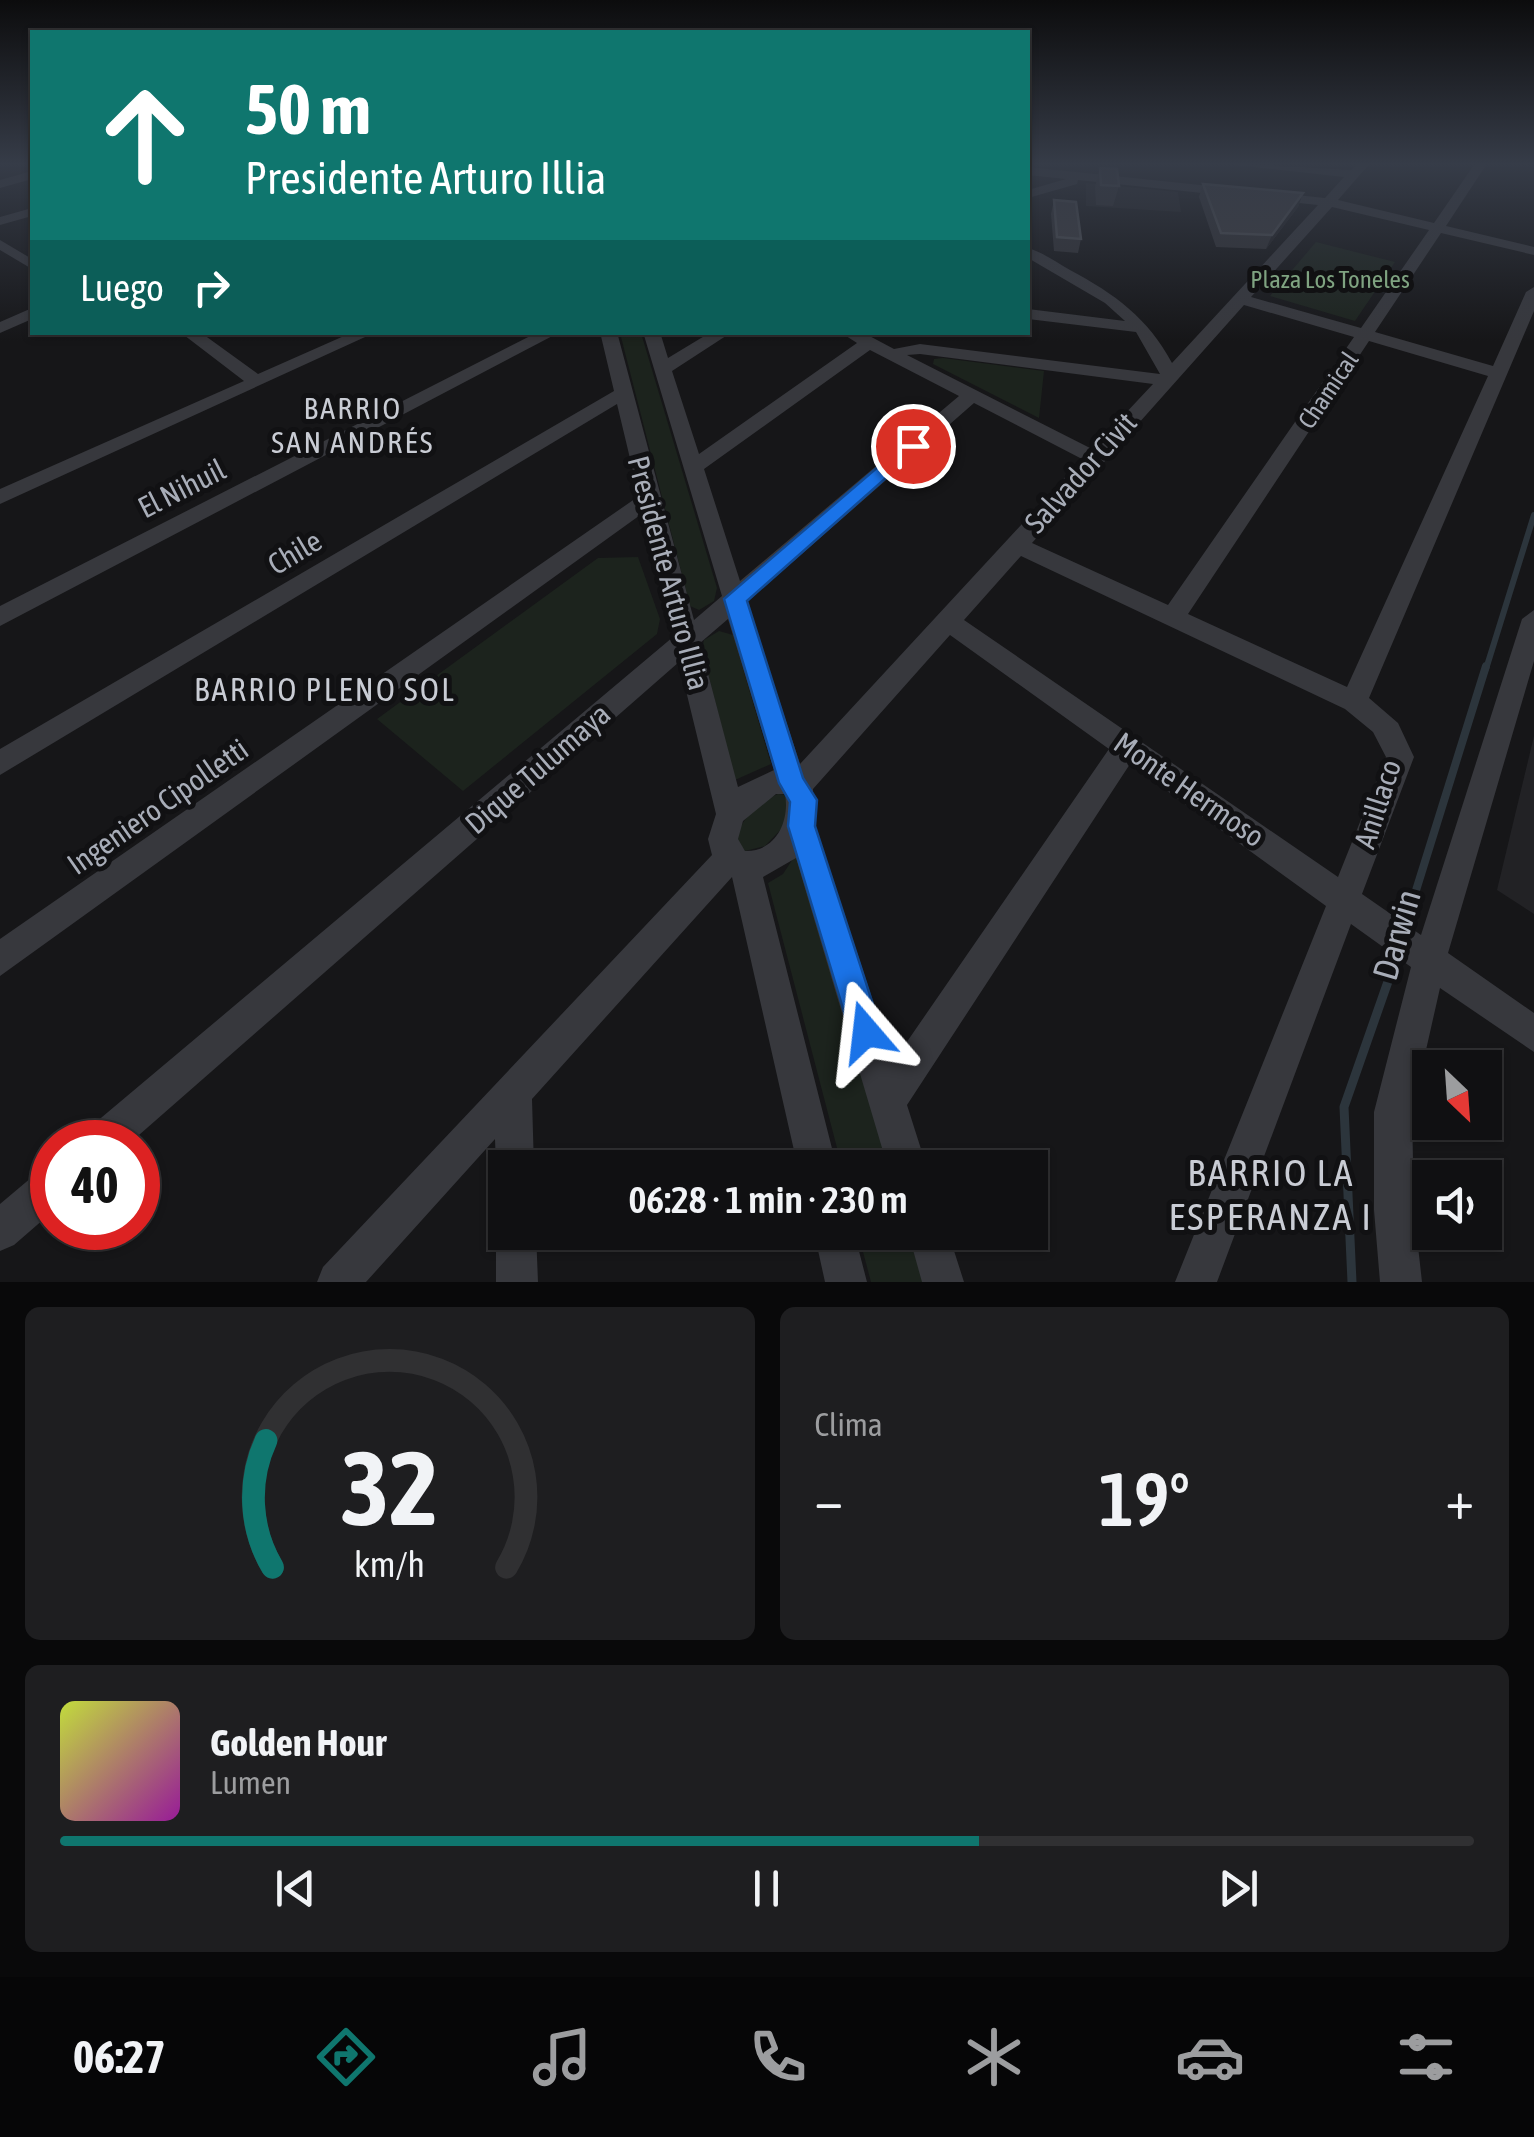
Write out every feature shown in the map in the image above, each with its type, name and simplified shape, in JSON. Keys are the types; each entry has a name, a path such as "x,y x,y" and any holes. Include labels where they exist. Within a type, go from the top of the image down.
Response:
{"street":[{"name":"Salvador Civit","path":"795,784 1310,222"},
{"path":"1412,222 1534,251"},
{"name":"Chamical","path":"1173,617 1442,222"},
{"path":"0,244 27,261"},
{"path":"1030,253 1114,301 1144,328 1168,378"},
{"path":"0,266 27,261"},
{"path":"1030,270 1069,274"},
{"path":"1016,544 1354,702 1534,292"},
{"path":"1240,299 1498,373"},
{"path":"0,328 30,314"},
{"path":"1030,314 1144,328"},
{"path":"195,335 257,382"},
{"path":"0,497 361,335"},
{"name":"El Nihuil","path":"0,617 546,335"},
{"name":"Presidente Arturo Illia","path":"609,335 731,814"},
{"name":"Presidente Arturo Illia","path":"652,335 795,784"},
{"path":"662,370 719,335"},
{"path":"854,335 1095,458"},
{"path":"694,467 869,343"},
{"path":"896,356 904,350 920,348 1168,378"},
{"name":"Chile","path":"0,763 621,394"},
{"name":"Dique Tulumaya","path":"130,1120 972,395"},
{"name":"Ingeniero Cipolletti","path":"0,959 648,500"},
{"name":"Darwin","path":"1401,1282 1394,1210 1393,1112 1429,961 1534,619"},
{"name":"Monte Hermoso","path":"948,620 1534,1034"},
{"name":"Anillaco","path":"1196,1282 1400,757 1392,733 1377,715 1354,702"},
{"path":"888,1101 1127,746"},
{"path":"338,1282 737,862 777,855 801,826 805,808 795,784 766,784 742,800 731,814 724,838 737,862 813,1150"},
{"path":"801,826 903,1150"},
{"path":"513,1094 515,1150"},
{"path":"0,1232 30,1205"},
{"path":"517,1250 518,1282"},
{"path":"838,1250 846,1282"},
{"path":"933,1250 943,1282"}],"shaded area":[{"path":"1534,736 1534,914 1497,890"}],"green space":[{"name":"Plaza Los Toneles","path":"1316,242 1395,262 1355,321 1270,296"},
{"path":"621,335 642,335 717,588 714,601 699,610 690,606"},
{"path":"934,359 1044,371 1039,418 933,364"},
{"path":"638,557 660,619 657,634 463,791 377,719 598,558"},
{"path":"719,631 733,635 771,764 735,780 702,649 704,640"},
{"path":"778,794 788,795 787,823 765,846 745,851 736,838 747,817"},
{"path":"796,854 884,1150 838,1150 768,883 783,874"},
{"path":"863,1250 913,1250 923,1282 871,1282"}],"building":[{"path":"1056,222 1079,222 1081,239 1057,237"},
{"path":"1217,222 1282,222 1272,235 1221,233"}],"waterway":[{"path":"1486,669 1534,515"},
{"path":"1413,900 1486,666"},
{"path":"1352,1282 1344,1107 1398,953"}],"district":[{"name":"BARRIO SAN ANDRÉS","path":"353,426"},
{"name":"BARRIO PLENO SOL","path":"325,690"},
{"name":"BARRIO LA ESPERANZA I","path":"1271,1195"}],"route":[{"path":"866,1032 801,826 803,800 798,786 792,783 735,599 913,446"}]}
